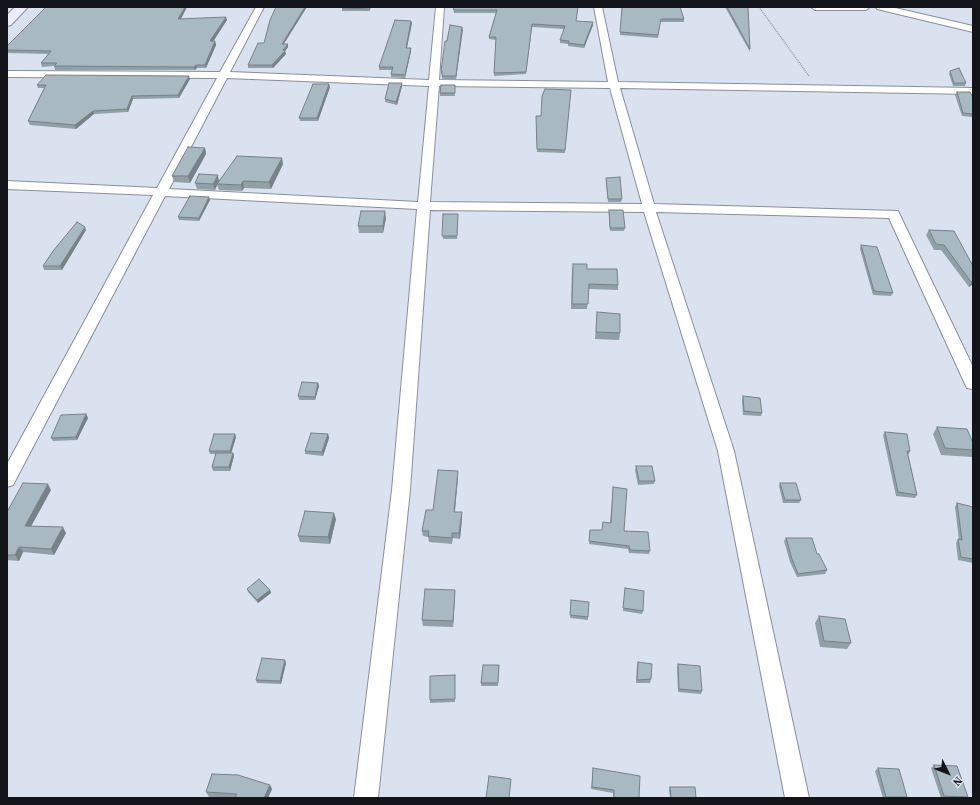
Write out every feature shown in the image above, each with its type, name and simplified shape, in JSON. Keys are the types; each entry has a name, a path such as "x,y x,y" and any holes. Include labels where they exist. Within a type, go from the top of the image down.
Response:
{"main road":[{"path":"7,22 22,7"}],"street":[{"path":"7,480 260,7"},
{"path":"366,798 401,490 440,7"},
{"path":"598,7 613,84 649,208 726,451 798,798"},
{"path":"815,7 866,7"},
{"path":"880,7 973,29"},
{"path":"7,74 224,75 434,84 613,84 973,91"},
{"path":"7,186 161,192 424,206 649,208 894,214 973,384"}],"path":[{"path":"759,7 817,88"}],"building":[{"path":"46,7 185,7 178,19 226,17 210,41 215,41 205,65 196,65 194,67 54,66 57,63 41,63 51,51 7,50 7,46"},
{"path":"276,7 305,7 282,44 288,44 283,50 285,51 272,65 248,65 258,43 264,43 270,20"},
{"path":"370,7 370,9 342,8"},
{"path":"453,7 578,7 576,21 593,22 584,45 568,43 569,41 560,40 565,26 532,24 526,72 494,73 496,37 489,37 497,10 454,10"},
{"path":"622,7 680,7 684,19 661,19 658,35 620,32"},
{"path":"727,7 748,7 750,49"},
{"path":"395,20 411,21 406,48 411,48 405,75 391,74 393,67 379,67"},
{"path":"450,25 462,27 456,76 442,76 441,71 445,41 447,41"},
{"path":"959,68 966,83 954,83 950,71"},
{"path":"46,75 189,76 178,95 132,96 127,109 93,111 75,125 28,121 46,85 37,85"},
{"path":"389,83 402,83 396,102 385,99"},
{"path":"313,84 329,84 317,118 299,118"},
{"path":"441,85 455,85 455,93 440,93"},
{"path":"545,89 571,90 565,150 537,149 536,116 541,116 542,96"},
{"path":"957,92 970,92 973,98 973,114 963,113"},
{"path":"188,147 205,148 188,176 172,176"},
{"path":"237,156 282,158 269,182 243,181 241,185 217,184"},
{"path":"199,174 218,175 213,184 195,183"},
{"path":"620,177 622,199 608,199 606,178"},
{"path":"190,196 209,197 199,218 178,217"},
{"path":"609,210 623,210 625,228 610,228"},
{"path":"361,211 385,211 383,226 358,226"},
{"path":"443,214 458,214 457,236 442,236"},
{"path":"77,222 85,227 60,266 43,266 53,251"},
{"path":"929,230 954,231 973,266 973,281 971,282 944,245 936,244"},
{"path":"861,245 877,247 893,293 874,291"},
{"path":"573,264 587,264 587,269 617,269 618,285 589,284 588,304 572,304"},
{"path":"597,312 620,314 620,333 596,332"},
{"path":"302,382 318,383 315,397 298,396"},
{"path":"743,396 760,398 762,413 744,411"},
{"path":"86,414 76,437 51,438 61,415"},
{"path":"937,427 967,429 973,443 973,450 945,448"},
{"path":"885,432 907,434 910,451 907,451 917,495 898,492"},
{"path":"311,433 328,434 322,452 305,451"},
{"path":"214,434 235,434 230,451 209,451"},
{"path":"216,453 233,453 229,467 212,467"},
{"path":"636,466 652,466 655,481 639,481"},
{"path":"438,470 458,471 454,512 462,512 459,533 452,533 452,538 428,536 429,531 422,531 426,510 433,510"},
{"path":"23,483 48,484 25,526 63,527 51,549 19,547 15,555 7,555 7,512"},
{"path":"780,483 796,483 801,500 785,500"},
{"path":"613,487 627,489 624,531 648,532 650,551 630,550 629,546 589,541 590,530 602,530 603,522 611,523"},
{"path":"957,503 973,507 973,559 961,557 958,539 962,540"},
{"path":"305,511 334,513 328,537 298,536"},
{"path":"786,538 812,538 817,554 819,554 827,570 798,574"},
{"path":"259,579 270,590 257,600 247,589"},
{"path":"625,588 644,591 643,611 623,608"},
{"path":"425,589 455,590 453,621 422,620"},
{"path":"571,600 589,602 588,617 570,615"},
{"path":"819,616 845,619 851,643 824,641"},
{"path":"262,658 285,660 280,681 256,680"},
{"path":"638,662 652,664 651,679 637,680"},
{"path":"678,664 700,666 702,691 679,689"},
{"path":"483,665 499,665 498,683 481,683"},
{"path":"455,675 455,699 430,700 430,676"},
{"path":"934,765 957,766 968,797 944,796"},
{"path":"593,768 640,776 639,798 614,798 614,790 592,787"},
{"path":"878,768 899,769 907,797 886,797"},
{"path":"212,774 238,775 270,785 264,798 235,798 237,794 206,792"},
{"path":"489,776 511,779 509,798 486,798"},
{"path":"670,787 695,787 696,798 671,798"}]}
